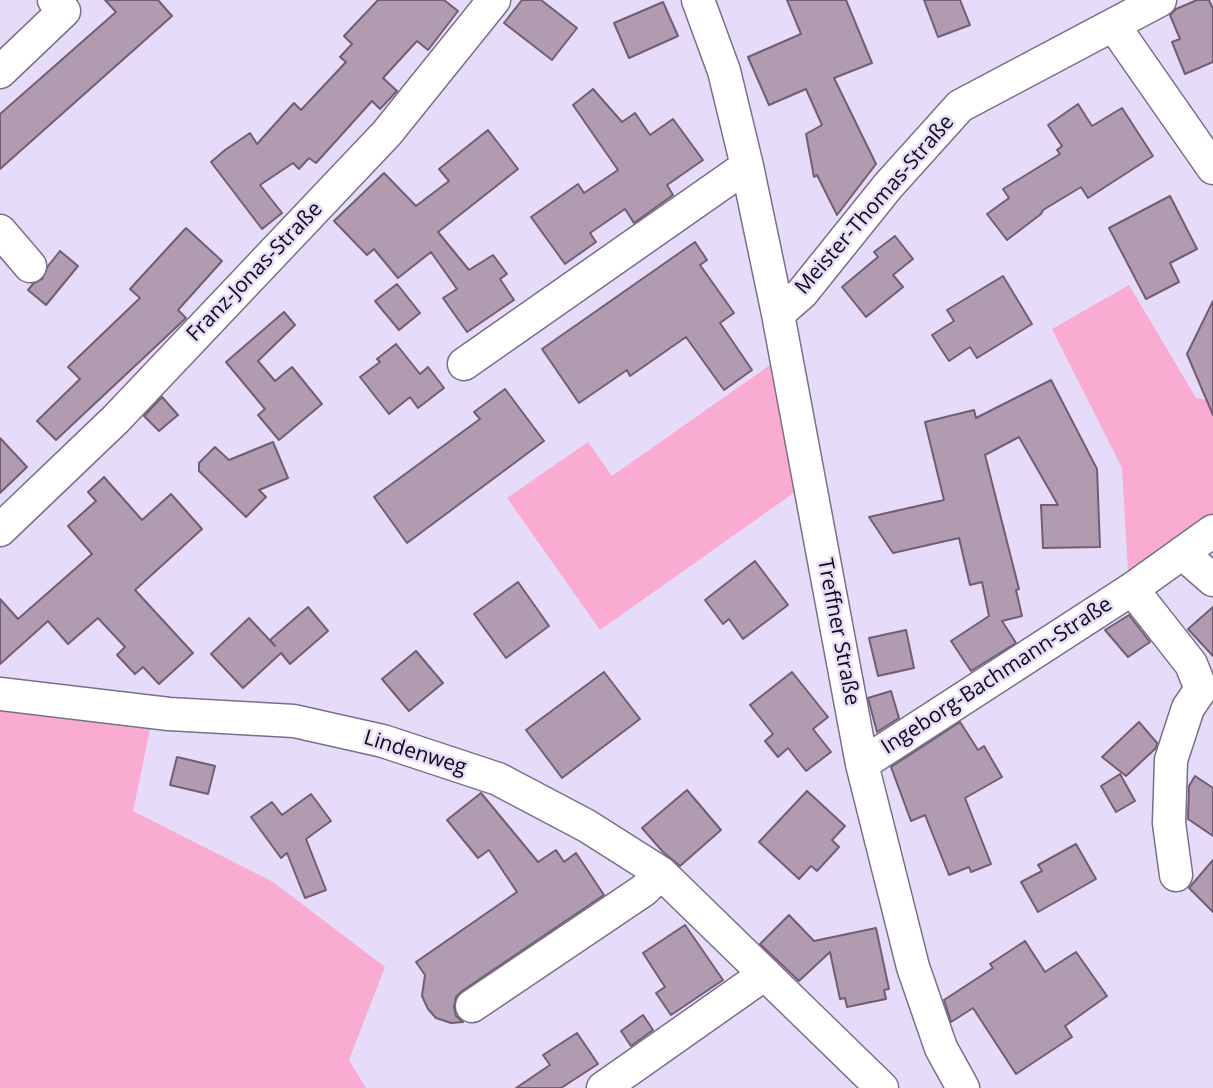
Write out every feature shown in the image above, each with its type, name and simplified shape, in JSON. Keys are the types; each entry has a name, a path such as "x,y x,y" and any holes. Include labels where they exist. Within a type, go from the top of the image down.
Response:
{"street":[{"path":"0,72 64,11 54,0"},
{"name":"Franz-Jonas-Straße","path":"0,530 116,419 387,133 494,0"},
{"name":"Treffner Straße","path":"698,0 724,71 747,166 778,314 862,764 913,967 941,1048 963,1088"},
{"name":"Meister-Thomas-Straße","path":"778,314 802,293 888,186 960,106 1160,0"},
{"path":"1114,26 1213,168"},
{"path":"464,364 747,166"},
{"path":"0,231 30,266"},
{"name":"Ingeborg-Bachmann-Straße","path":"862,764 1132,589 1213,531"},
{"path":"1182,553 1213,580"},
{"name":"Ingeborg-Bachmann-Straße","path":"1132,589 1191,664 1201,689 1188,708 1171,760 1170,823 1176,875"},
{"name":"Lindenweg","path":"0,694 169,714 294,721 383,741 498,779 587,826 661,873 879,1087"},
{"path":"472,1006 644,890 661,873"},
{"path":"603,1088 765,974"}],"shaded area":[{"path":"1129,285 1196,398 1213,401 1213,519 1128,571 1122,468 1052,329"},
{"path":"770,365 795,492 600,630 507,498 588,442 612,476"},
{"path":"0,702 152,720 133,811 273,882 385,967 349,1060 366,1088 0,1088"}],"building":[{"path":"105,0 158,0 172,16 0,169 0,114 116,12"},
{"path":"378,0 444,0 458,11 428,50 417,41 383,78 397,91 380,109 372,101 316,163 309,158 299,169 293,163 260,185 282,213 262,229 211,162 250,133 257,144 294,103 301,110 346,62 340,57 352,44 344,36"},
{"path":"522,0 541,0 577,28 552,60 504,23"},
{"path":"787,0 846,0 872,63 834,78 876,164 837,215 817,175 814,177 806,134 822,125 806,89 769,105 748,57 801,34"},
{"path":"924,0 960,0 970,25 938,37"},
{"path":"1197,0 1209,0 1213,9 1213,62 1185,74 1172,42 1180,39 1170,15 1176,9"},
{"path":"663,2 678,36 629,58 614,23"},
{"path":"593,89 622,122 635,113 650,135 673,119 703,160 667,185 673,195 634,223 625,209 590,233 596,242 565,264 531,217 578,184 584,193 618,170 573,105"},
{"path":"1078,104 1092,126 1122,108 1153,156 1088,198 1081,187 1043,210 1007,240 987,214 1009,198 1003,189 1060,154 1057,150 1062,146 1048,125"},
{"path":"488,130 518,169 438,232 469,270 493,255 507,274 500,279 514,300 467,332 443,298 457,289 431,252 398,278 374,249 367,255 334,221 384,173 416,206 449,181 439,169"},
{"path":"1170,196 1197,249 1170,263 1179,282 1146,299 1109,228"},
{"path":"186,228 222,261 178,310 186,318 56,440 37,421 80,379 68,367 140,298 130,289"},
{"path":"895,236 913,259 893,275 903,287 866,317 842,287 878,257 874,252"},
{"path":"695,242 707,260 700,265 734,313 720,323 752,370 724,390 686,337 630,376 627,370 579,403 542,349"},
{"path":"60,251 78,266 46,305 28,290 42,279"},
{"path":"1003,276 1032,324 977,358 970,347 949,361 932,335 954,321 947,310"},
{"path":"397,284 420,313 399,330 375,301"},
{"path":"1213,301 1213,415 1187,354"},
{"path":"284,312 295,325 258,361 275,381 292,367 322,404 279,440 258,415 265,409 226,362"},
{"path":"396,344 420,374 428,367 444,388 418,408 410,397 389,414 360,377 380,362 377,359"},
{"path":"1051,380 1097,469 1100,547 1043,548 1041,505 1058,505 1019,437 985,455 1019,589 1016,590 1022,616 1002,621 1016,643 971,671 951,641 989,616 982,582 970,585 959,538 893,553 869,517 944,500 925,422 974,410 976,418"},
{"path":"505,389 544,441 407,543 374,497 480,419 474,412"},
{"path":"162,397 178,415 159,431 144,416"},
{"path":"0,438 27,467 0,493"},
{"path":"273,442 288,478 259,490 266,497 246,517 199,471 199,463 215,447 229,460"},
{"path":"104,477 142,520 171,494 202,529 135,590 193,653 159,684 143,667 135,674 117,655 125,647 98,618 68,644 48,621 0,664 0,599 18,619 92,554 68,526 96,501 88,492"},
{"path":"755,561 788,605 743,639 729,619 723,624 705,600"},
{"path":"518,582 549,626 506,658 474,614"},
{"path":"308,607 328,631 290,664 281,653 243,688 211,654 249,618 275,646 270,640"},
{"path":"1213,607 1213,656 1188,629"},
{"path":"1129,615 1150,642 1128,657 1105,630"},
{"path":"906,630 914,668 878,676 869,638"},
{"path":"416,651 443,683 409,711 382,679"},
{"path":"604,672 640,719 562,778 526,730"},
{"path":"792,672 828,717 813,729 831,752 806,771 788,748 778,757 765,741 773,734 750,705"},
{"path":"891,691 899,718 877,732 868,698"},
{"path":"960,722 978,750 984,746 1002,777 965,798 991,864 971,872 969,867 949,875 925,815 911,821 891,767"},
{"path":"1139,722 1157,743 1156,748 1126,776 1102,757"},
{"path":"177,757 215,766 208,794 170,785"},
{"path":"1120,774 1135,801 1116,812 1101,786"},
{"path":"1195,776 1213,788 1213,836 1188,819 1189,786"},
{"path":"687,790 721,830 680,866 663,852 642,828"},
{"path":"807,791 845,826 832,840 839,847 817,871 811,866 799,879 759,842"},
{"path":"481,793 538,862 556,850 564,862 576,853 604,895 462,991 456,997 454,1007 456,1016 463,1022 451,1023 436,1018 428,1009 422,996 425,975 416,962 517,892 489,850 478,858 447,820"},
{"path":"311,794 331,821 306,839 326,890 305,898 287,853 281,858 251,817 272,802 282,815"},
{"path":"1076,844 1096,879 1038,912 1021,882 1042,871 1038,865"},
{"path":"1213,860 1213,912 1189,888"},
{"path":"789,915 814,941 876,928 889,989 884,990 886,999 847,1007 845,998 840,999 830,952 799,981 760,944"},
{"path":"685,925 723,980 671,1015 656,993 665,987 643,953"},
{"path":"1025,941 1045,972 1076,952 1107,996 1065,1026 1072,1037 1016,1074 973,1008 951,1022 944,1000 993,968 990,964"},
{"path":"643,1015 653,1030 631,1046 621,1031"},
{"path":"577,1033 598,1064 561,1088 516,1088 550,1065 543,1055"}]}
